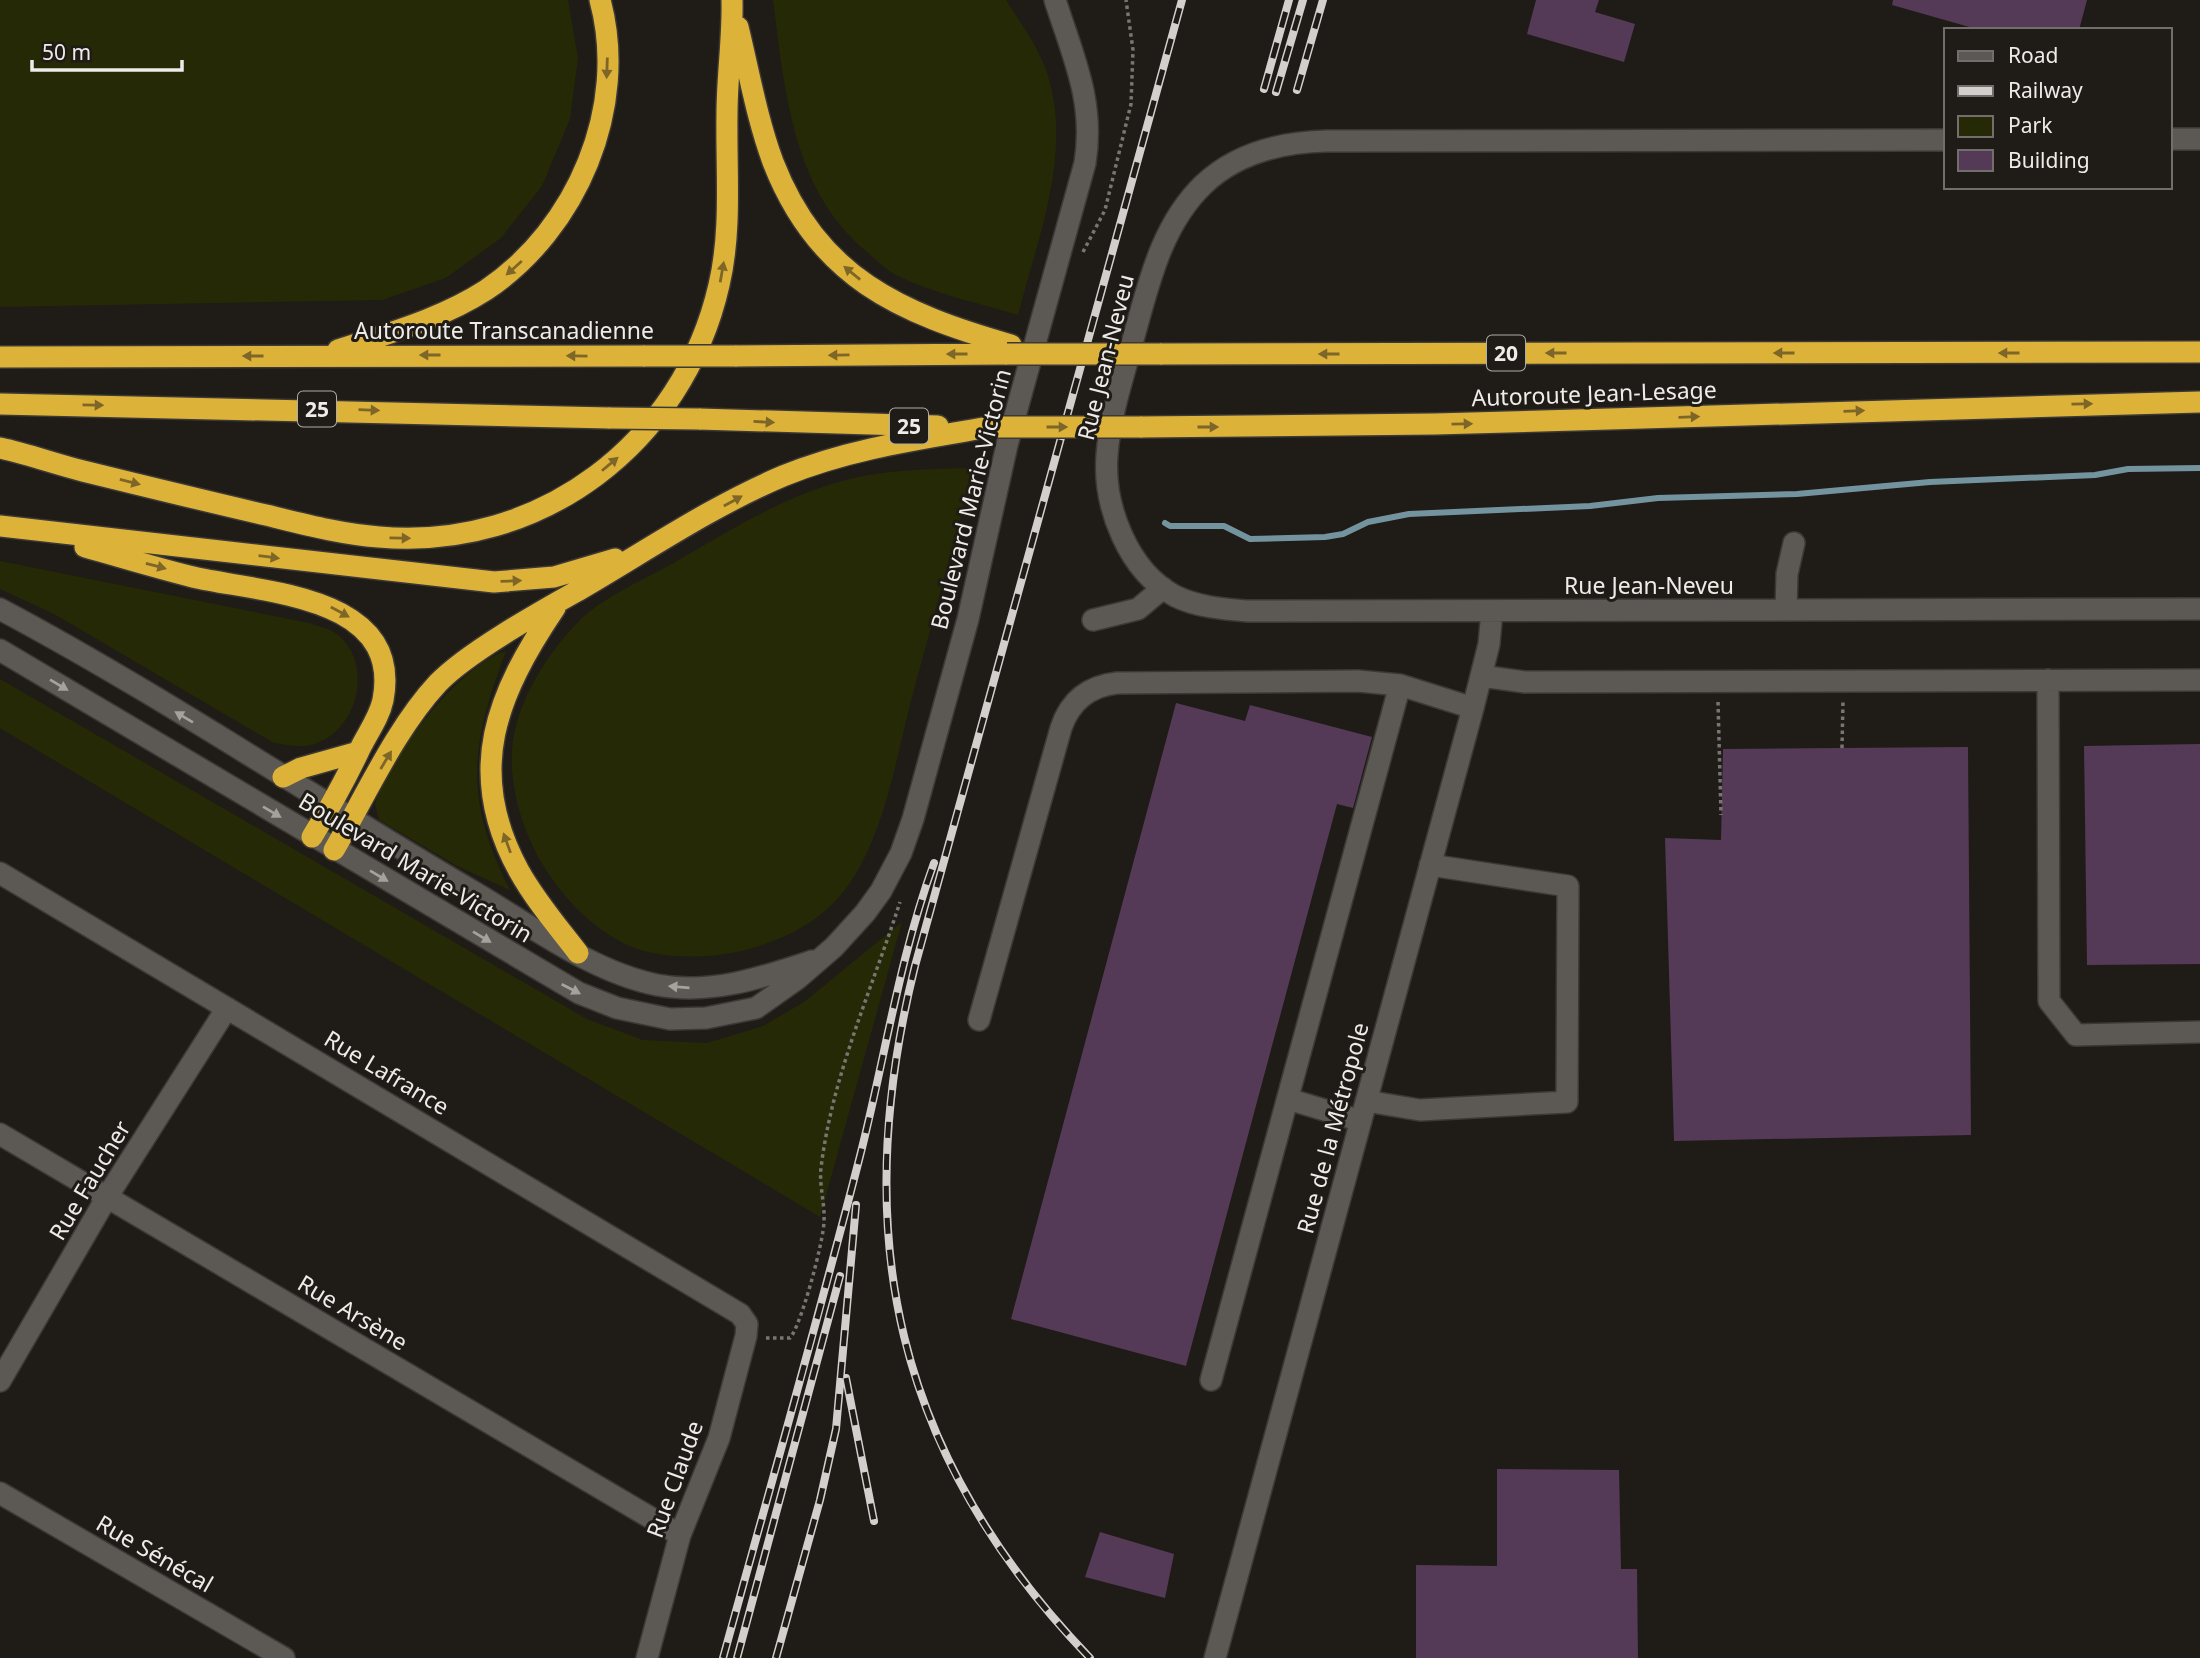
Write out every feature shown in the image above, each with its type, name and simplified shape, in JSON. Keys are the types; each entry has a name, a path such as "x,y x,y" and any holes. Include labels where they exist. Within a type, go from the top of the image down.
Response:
{"highway":[{"path":"322,356 428,319 466,302 502,279 549,231 589,162 602,120 607,51 600,0"},
{"path":"732,3 772,159 797,211 820,243 849,272 908,311 1009,350"},
{"path":"0,448 302,524 378,537 440,537 489,528 530,515 571,494 623,454 662,412 682,384 706,329 719,286 726,246 726,111 732,3"},
{"name":"Autoroute Transcanadienne","path":"0,357 735,356 1009,350"},
{"name":"Autoroute Jean-Lesage","path":"1009,350 1042,354 2200,352"},
{"name":"Autoroute Jean-Lesage","path":"989,427 1422,425 2200,402"},
{"name":"25","path":"0,404 989,427"},
{"path":"334,849 402,733 438,684 473,656 561,600 746,494 804,468 895,444 989,427"},
{"path":"10,527 494,582 554,577 609,562 674,535"},
{"path":"10,527 194,577 317,602 346,615 374,644 384,672 383,703 350,774 312,837"},
{"path":"561,600 522,657 503,697 493,736 491,776 499,820 513,859 534,894 578,953"},
{"path":"283,777 301,768 358,752"}],"street":[{"name":"Boulevard Marie-Victorin","path":"0,650 567,987 634,1013 687,1019 726,1016 756,1008 797,979 865,913 901,853 968,619 1007,445 1088,146 1089,117 1085,88 1063,26 1046,1"},
{"path":"2172,139 2200,139"},
{"name":"Rue Jean-Neveu","path":"1944,140 1327,141 1278,146 1238,160 1196,192 1167,235 1148,288 1112,421 1107,472 1116,519 1137,562 1163,588 1200,605 1247,611 2200,609"},
{"path":"1786,610 1787,573 1794,543"},
{"path":"1093,620 1138,609 1163,588"},
{"name":"Boulevard Marie-Victorin","path":"0,609 612,971 642,981 692,989 735,985 820,958"},
{"name":"Rue de la Métropole","path":"1215,1658 1473,708 1489,644 1492,611"},
{"path":"1481,676 1525,682 2200,680"},
{"path":"2048,680 2049,1001 2076,1035 2200,1032"},
{"path":"979,1020 1061,728 1069,710 1079,698 1093,689 1117,683 1358,681 1400,685 1473,708"},
{"path":"1211,1380 1400,685"},
{"path":"1288,1099 1364,1111 1567,1102 1568,886 1430,865"},
{"name":"Rue Lafrance","path":"0,873 723,1302 744,1319"},
{"name":"Rue Faucher","path":"0,1381 107,1197 227,1008"},
{"name":"Rue Arsène","path":"0,1134 680,1535"},
{"name":"Rue Claude","path":"648,1658 680,1535 719,1437 746,1336 744,1319"},
{"name":"Rue Sénécal","path":"0,1493 284,1658"}],"path":[{"path":"1718,701 1721,816"},
{"path":"1842,748 1843,701"},
{"path":"764,1337 790,1338 798,1325 824,1227 820,1172 832,1114 857,1025 900,901"}],"green space":[{"path":"0,0 568,0 578,58 570,119 542,186 501,238 446,278 382,300 0,307"},
{"path":"773,0 1006,0 1033,43 1046,70 1054,100 1056,131 1050,193 1018,315 941,293 896,275 877,261 842,227 822,199 807,169 796,137 782,69"},
{"path":"974,468 885,804 866,854 839,897 819,916 786,936 749,949 719,955 652,953 623,943 599,928 577,909 541,862 518,807 513,779 512,750 519,714 535,679 569,632 590,611 626,588 784,502 830,485 869,475"},
{"path":"0,561 309,623 334,632 347,645 355,661 358,679 356,697 349,714 338,729 324,740 306,746 274,743 54,614 0,589"},
{"path":"506,651 485,715 477,771 485,827 510,890 457,866 379,820 375,804 410,739 447,693 467,674"},
{"path":"0,679 587,1019 643,1040 707,1043 763,1026 804,1002 902,922 820,1217 0,728"}],"building":[{"path":"1536,0 1599,0 1595,12 1635,24 1624,62 1527,34"},
{"path":"1893,0 2087,0 2080,28 1973,28 1892,5"},
{"path":"1176,703 1245,721 1250,705 1372,737 1353,808 1337,804 1186,1366 1011,1319"},
{"path":"2200,744 2200,964 2087,965 2084,746"},
{"path":"1968,747 1971,1135 1674,1141 1665,838 1721,840 1723,749"},
{"path":"1497,1469 1619,1470 1621,1569 1637,1569 1638,1658 1416,1658 1416,1565 1497,1566"},
{"path":"1100,1532 1174,1554 1165,1598 1085,1577"}],"waterway":[{"path":"1165,523 1170,526 1224,526 1250,539 1325,537 1343,534 1368,522 1409,514 1590,506 1658,498 1797,494 1930,482 2095,475 2128,469 2200,468"}],"railway":[{"path":"1090,1658 1024,1581 971,1502 931,1421 904,1337 890,1250 887,1159 895,1065 915,966 1182,0"},
{"path":"1264,89 1289,0"},
{"path":"1276,92 1303,0"},
{"path":"1297,90 1323,0"},
{"path":"723,1658 844,1219 911,936 934,863"},
{"path":"776,1658 820,1500 836,1429 856,1205"},
{"path":"737,1658 840,1276"},
{"path":"846,1378 874,1521"}]}
